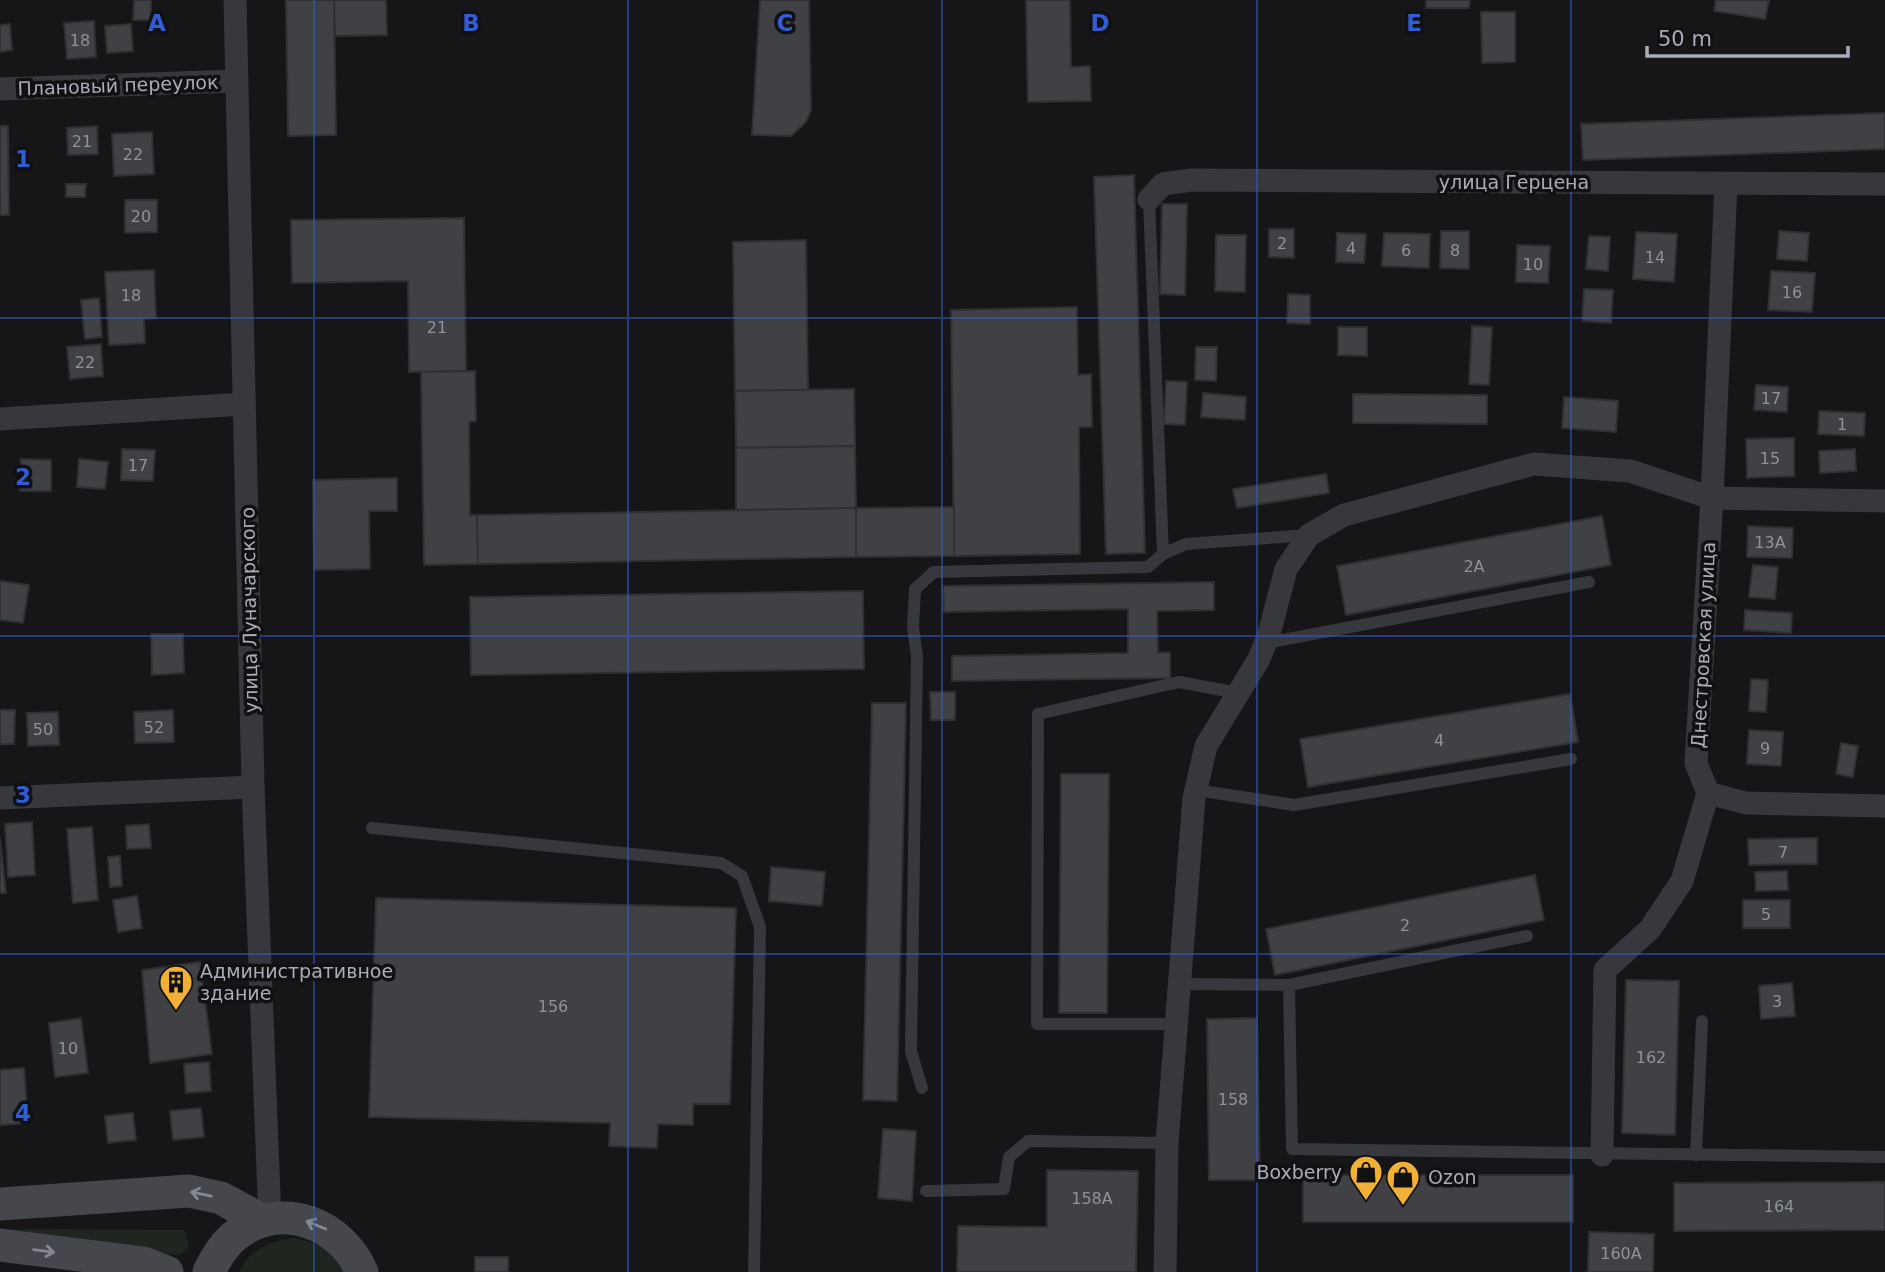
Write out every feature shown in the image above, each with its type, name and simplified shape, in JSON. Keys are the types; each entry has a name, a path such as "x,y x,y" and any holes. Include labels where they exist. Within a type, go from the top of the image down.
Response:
{"street":[{"name":"улица Луначарского","path":"235,0 266,1221"},
{"name":"Плановый переулок","path":"0,89 237,81"},
{"name":"улица Герцена","path":"1149,199 1163,184 1191,180 1885,184"},
{"name":"Днестровская улица","path":"1708,793 1696,763 1712,498 1726,184"},
{"path":"0,419 244,404"},
{"path":"1165,1272 1167,1143 1196,790 1206,746 1266,643 1286,569 1309,535 1344,515 1534,464 1630,471 1712,498 1885,501"},
{"path":"0,798 253,787"},
{"path":"1602,1154 1605,970 1650,929 1682,881 1708,793 1745,803 1885,806"},
{"path":"0,1204 189,1191 221,1198 266,1221"},
{"path":"209,1272 219,1252 238,1233 266,1221 289,1218 313,1222 333,1233 356,1261 377,1272"},
{"path":"0,1245 145,1263 167,1272"}],"lane":[{"path":"1149,199 1163,554"},
{"path":"922,1088 911,1051 917,656 913,627 915,589 934,572 1148,567 1163,554 1186,544 1309,535"},
{"path":"1266,643 1589,582"},
{"path":"1176,1024 1037,1024 1038,714 1178,682 1238,693"},
{"path":"1196,790 1294,805 1571,759"},
{"path":"372,828 721,863 742,876 760,927 754,1272"},
{"path":"1179,984 1289,985 1527,936"},
{"path":"1289,985 1292,1149 1885,1157"},
{"path":"1696,1155 1702,1021"},
{"path":"926,1191 1004,1189 1009,1157 1028,1141 1167,1143"}],"shaded area":[{"path":"0,1229 185,1230 189,1246 181,1255 0,1236"},
{"path":"294,1238 323,1249 344,1272 239,1272 255,1252 277,1241"}],"building":[{"path":"134,0 151,0 151,20 133,20"},
{"path":"286,0 334,0 336,135 288,136"},
{"path":"334,0 386,0 387,35 335,36"},
{"path":"760,0 809,0 811,111 806,122 791,136 752,135"},
{"path":"1026,0 1070,0 1071,67 1090,66 1091,101 1028,102"},
{"path":"1426,0 1470,0 1469,8 1426,8"},
{"path":"1716,0 1769,0 1765,19 1714,11"},
{"path":"1481,12 1515,12 1515,62 1482,63"},
{"path":"94,21 96,57 67,59 64,23"},
{"path":"10,24 12,50 0,52 0,25"},
{"path":"131,24 133,51 107,53 105,26"},
{"path":"1885,113 1885,149 1583,160 1581,124"},
{"path":"0,126 8,126 9,215 0,215"},
{"path":"97,126 98,154 68,155 67,128"},
{"path":"152,132 154,174 114,176 112,134"},
{"path":"1134,175 1145,553 1106,554 1094,177"},
{"path":"66,184 86,184 85,197 66,197"},
{"path":"125,200 157,200 157,232 125,233"},
{"path":"1162,204 1187,204 1185,295 1160,294"},
{"path":"464,218 466,371 409,372 408,281 292,283 291,220"},
{"path":"1269,229 1294,229 1294,258 1269,257"},
{"path":"1441,231 1469,231 1469,269 1440,268"},
{"path":"1779,231 1809,233 1807,261 1777,259"},
{"path":"1636,232 1677,234 1674,282 1633,279"},
{"path":"1337,233 1366,234 1364,263 1336,262"},
{"path":"1384,233 1430,234 1429,268 1382,266"},
{"path":"1216,235 1246,235 1245,292 1215,291"},
{"path":"1589,236 1610,237 1608,271 1586,269"},
{"path":"806,240 808,390 735,391 733,242"},
{"path":"1517,245 1550,246 1548,283 1516,282"},
{"path":"154,270 156,318 144,319 145,343 109,345 105,272"},
{"path":"1771,271 1815,273 1812,312 1768,310"},
{"path":"1584,289 1613,290 1611,323 1582,321"},
{"path":"1288,294 1310,295 1310,324 1287,323"},
{"path":"99,298 102,337 85,339 81,300"},
{"path":"1077,307 1078,375 1091,374 1092,427 1079,427 1080,554 954,556 951,310"},
{"path":"1472,326 1492,327 1489,385 1469,384"},
{"path":"1338,327 1367,327 1367,356 1338,355"},
{"path":"101,344 103,376 70,379 67,347"},
{"path":"1196,347 1217,347 1216,381 1195,380"},
{"path":"475,371 476,421 469,422 470,515 477,515 478,564 424,565 421,372"},
{"path":"1166,381 1187,382 1185,425 1164,424"},
{"path":"1756,385 1788,387 1787,412 1754,410"},
{"path":"854,389 855,446 736,448 735,391"},
{"path":"1203,393 1246,397 1245,420 1201,417"},
{"path":"1353,394 1487,395 1487,424 1353,423"},
{"path":"1564,397 1618,401 1616,432 1562,428"},
{"path":"1819,411 1865,413 1864,436 1818,434"},
{"path":"1794,438 1794,476 1747,478 1746,439"},
{"path":"855,446 856,508 736,510 736,448"},
{"path":"122,449 155,450 153,481 121,480"},
{"path":"1855,449 1856,471 1820,473 1819,451"},
{"path":"21,459 51,460 51,491 20,491"},
{"path":"79,459 108,462 105,489 77,487"},
{"path":"1326,474 1329,493 1237,508 1233,489"},
{"path":"397,478 397,511 369,511 370,569 314,570 313,480"},
{"path":"954,507 954,556 856,557 856,508"},
{"path":"856,508 856,557 478,564 477,515"},
{"path":"1602,516 1611,565 1346,615 1337,566"},
{"path":"1748,526 1793,528 1792,558 1747,557"},
{"path":"1753,565 1778,567 1775,599 1749,597"},
{"path":"0,581 29,585 23,623 0,620"},
{"path":"1214,582 1214,610 1157,611 1158,653 1170,652 1170,678 952,681 952,656 1128,653 1128,609 944,612 943,586"},
{"path":"863,591 864,669 471,675 470,597"},
{"path":"1745,610 1792,613 1791,633 1744,630"},
{"path":"151,634 183,634 184,673 152,675"},
{"path":"1751,679 1768,680 1766,712 1749,711"},
{"path":"930,692 955,692 955,720 931,720"},
{"path":"1570,694 1578,742 1308,787 1300,739"},
{"path":"872,703 906,703 897,1101 863,1100"},
{"path":"0,710 15,710 14,744 0,744"},
{"path":"173,710 174,742 135,743 134,712"},
{"path":"58,712 59,745 28,746 27,713"},
{"path":"1749,730 1783,732 1781,766 1747,764"},
{"path":"1841,743 1858,746 1853,777 1836,774"},
{"path":"1061,774 1109,774 1107,1013 1059,1013"},
{"path":"32,822 35,875 8,877 5,824"},
{"path":"149,824 151,848 127,849 126,826"},
{"path":"92,827 98,900 73,903 67,829"},
{"path":"0,838 6,893 0,893"},
{"path":"1817,838 1817,864 1749,865 1748,839"},
{"path":"120,856 122,886 110,887 108,857"},
{"path":"771,867 825,872 822,906 769,901"},
{"path":"1787,871 1788,890 1756,891 1755,872"},
{"path":"1535,875 1544,920 1275,975 1266,929"},
{"path":"137,896 142,928 118,932 113,900"},
{"path":"376,898 736,908 730,1104 693,1104 693,1125 658,1124 657,1148 609,1146 610,1123 369,1117"},
{"path":"1743,900 1790,900 1790,928 1743,928"},
{"name":"Административное здание","path":"200,962 212,1054 150,1063 142,970"},
{"path":"1626,980 1679,981 1675,1135 1622,1133"},
{"path":"1792,983 1795,1016 1761,1019 1759,986"},
{"path":"81,1018 88,1073 55,1077 49,1023"},
{"path":"1257,1018 1260,1180 1209,1180 1207,1019"},
{"path":"209,1062 211,1091 186,1093 184,1064"},
{"path":"24,1068 28,1123 0,1125 0,1070"},
{"path":"201,1108 204,1137 173,1140 170,1111"},
{"path":"133,1113 136,1140 108,1143 105,1116"},
{"path":"883,1129 916,1131 912,1201 878,1198"},
{"path":"1047,1170 1138,1171 1136,1272 957,1272 958,1226 1047,1227"},
{"path":"1303,1175 1573,1175 1573,1222 1303,1222"},
{"path":"1885,1182 1885,1230 1674,1231 1674,1183"},
{"path":"1589,1232 1654,1234 1653,1272 1588,1272"},
{"path":"475,1257 508,1257 508,1272 475,1272"}],"place":[{"name":"Административное здание","path":"176,1012"},
{"name":"Boxberry","path":"1366,1202"},
{"name":"Ozon","path":"1403,1207"}]}
